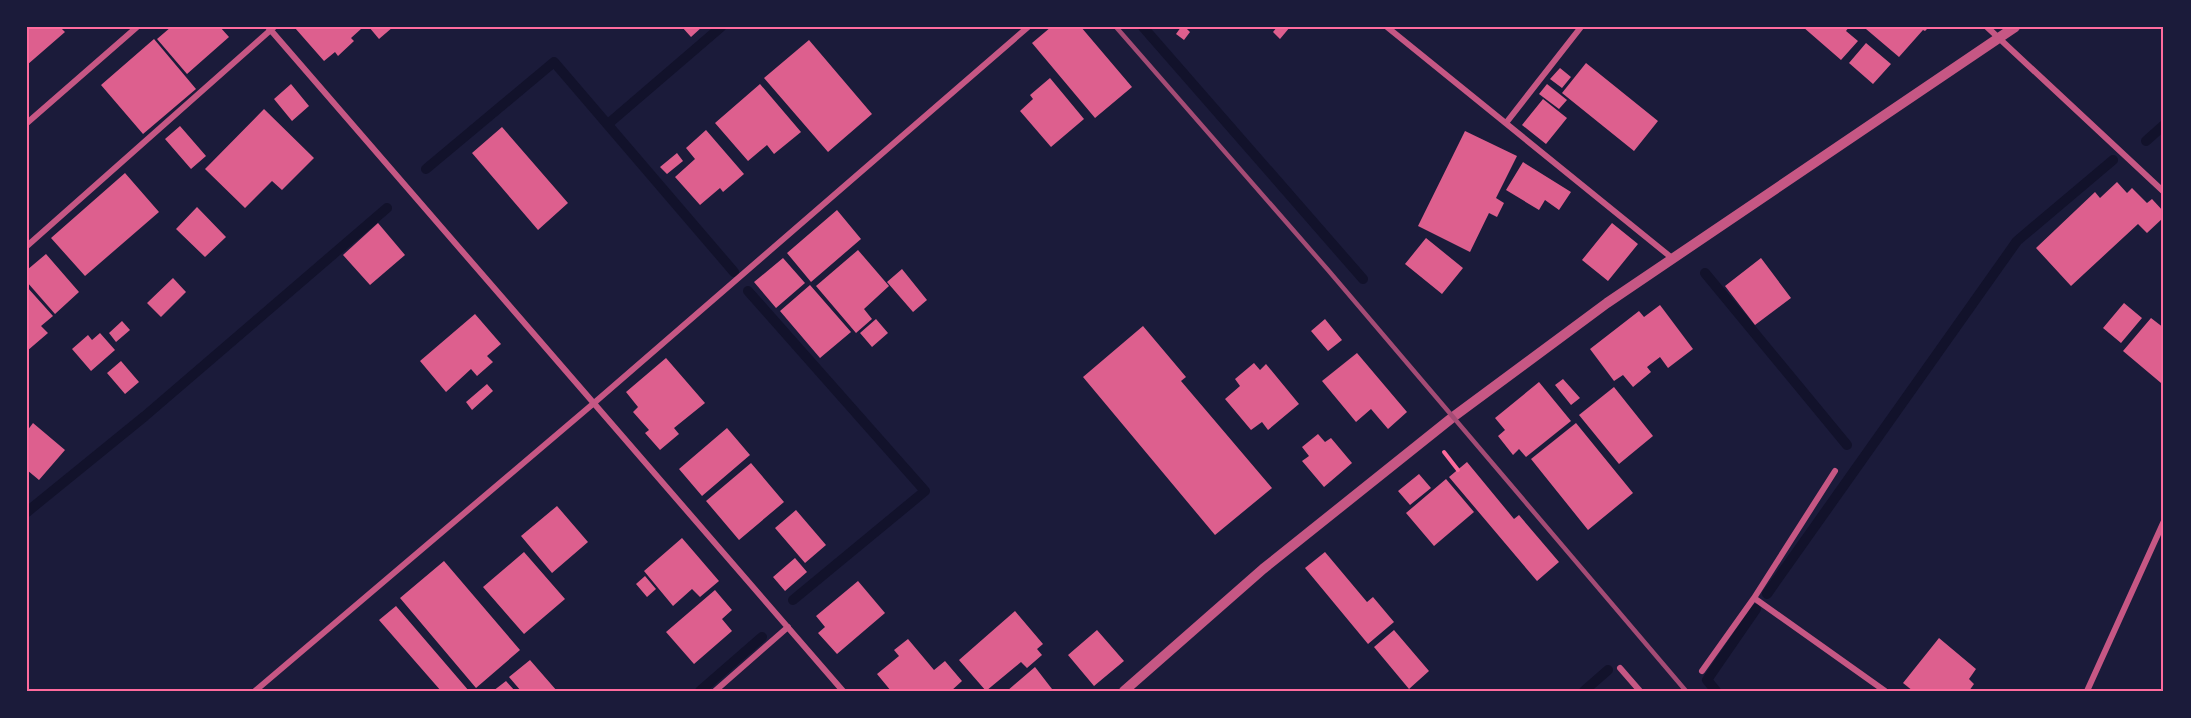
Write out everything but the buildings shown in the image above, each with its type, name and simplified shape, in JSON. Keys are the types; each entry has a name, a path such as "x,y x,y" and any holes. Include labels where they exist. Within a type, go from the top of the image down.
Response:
{"street":[{"path":"27,123 137,27"},
{"path":"255,691 594,403 1028,27"},
{"path":"1387,27 1672,258"},
{"path":"1506,123 1581,27"},
{"path":"1987,27 2164,192"},
{"path":"1124,691 1263,569 1453,417 1607,303 2015,27"},
{"path":"27,246 271,28 843,691"},
{"path":"1702,671 1754,598 1835,471"},
{"path":"2087,691 2164,521"},
{"path":"1754,598 1885,691"},
{"path":"715,691 788,627"},
{"path":"1620,668 1640,691"}],"waterway":[{"path":"608,124 721,27"},
{"path":"1143,27 1363,279"},
{"path":"426,169 554,62 734,272"},
{"path":"2146,141 2164,125"},
{"path":"1767,594 2017,241 2113,160"},
{"path":"27,512 145,416 387,208"},
{"path":"1705,273 1847,445"},
{"path":"748,291 925,491 793,600"},
{"path":"1716,691 1707,680 1756,609"},
{"path":"700,691 762,637"},
{"path":"1584,691 1608,670"}],"railway":[{"path":"1116,27 1328,270 1686,691"}]}
